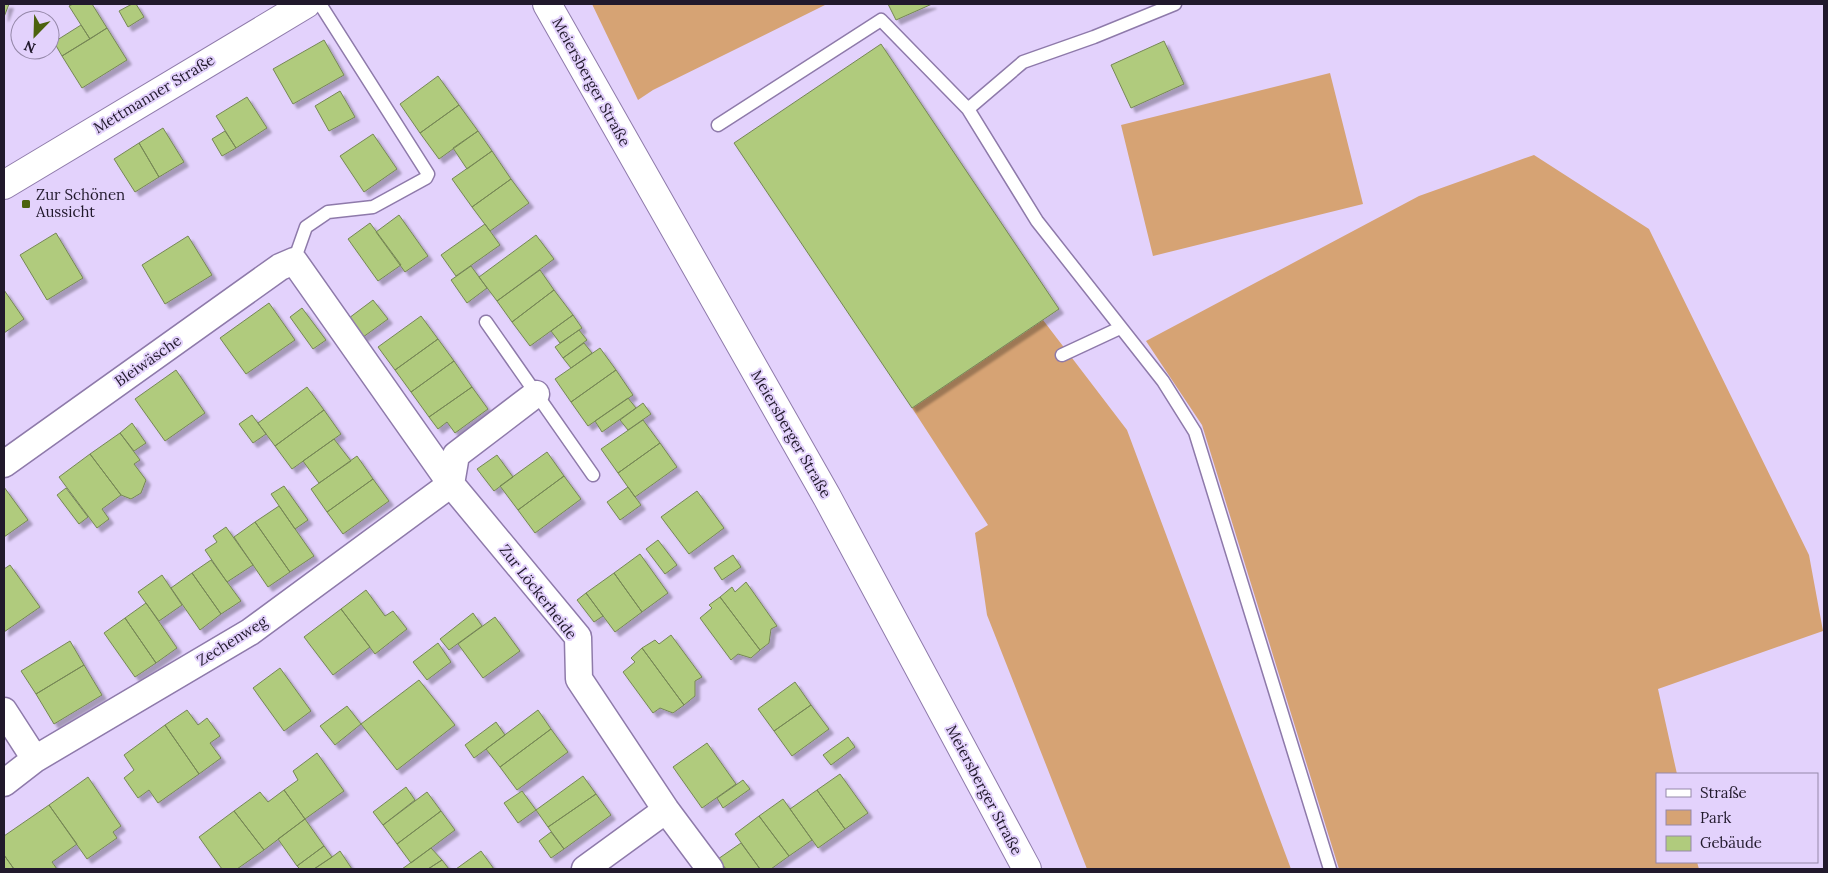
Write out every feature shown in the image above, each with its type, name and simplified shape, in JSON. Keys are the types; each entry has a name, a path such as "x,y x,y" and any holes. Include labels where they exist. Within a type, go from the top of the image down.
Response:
{"main road":[{"name":"Mettmanner Straße","path":"4,185 306,4"},
{"name":"Meiersberger Straße","path":"547,4 827,497 1027,869"}],"street":[{"name":"Bleiwäsche","path":"4,464 280,268 294,261"},
{"name":"Zur Löckerheide","path":"294,261 451,484 578,637 579,680 666,810 710,869"},
{"path":"451,484 456,455 536,394"},
{"name":"Zechenweg","path":"4,783 35,759 250,632 451,484"},
{"path":"4,712 35,759"},
{"path":"585,869 666,810"}],"lane":[{"path":"294,261 306,227 328,212 374,207 426,178 428,174 320,4"},
{"path":"968,109 1023,62 1094,37 1175,4"},
{"path":"718,125 881,20 968,109 1037,221 1163,381 1195,432 1330,869"},
{"path":"486,322 593,475"},
{"path":"1062,355 1120,328"}],"green space":[{"path":"592,4 827,4 653,90 638,100"},
{"path":"1330,73 1363,204 1153,256 1121,125"},
{"path":"1534,155 1649,229 1809,555 1823,631 1658,689 1677,773 1656,773 1656,863 1697,863 1699,869 1339,869 1202,425 1146,341 1419,196"},
{"path":"1043,320 1127,430 1291,869 1087,869 987,615 975,533 988,525 912,408"}],"building":[{"path":"4,4 9,4 4,17"},
{"path":"73,4 92,4 107,28 90,39 69,6"},
{"path":"132,4 136,4 144,17 128,27 119,11"},
{"path":"888,4 932,4 896,20"},
{"path":"81,25 90,39 62,56 60,52 60,38"},
{"path":"107,28 127,60 82,88 62,56"},
{"path":"324,40 344,75 293,104 273,69"},
{"path":"1164,41 1184,84 1131,108 1111,65"},
{"path":"881,44 1059,309 912,408 734,143"},
{"path":"438,76 459,105 420,133 400,104"},
{"path":"340,91 355,117 329,131 315,106"},
{"path":"247,97 267,128 236,148 216,116"},
{"path":"459,105 478,131 439,159 420,133"},
{"path":"163,128 184,162 159,177 139,143"},
{"path":"225,131 236,148 222,156 212,139"},
{"path":"478,131 492,151 467,169 453,148"},
{"path":"373,134 397,169 364,192 340,156"},
{"path":"139,143 159,177 135,192 114,159"},
{"path":"492,151 511,179 472,207 452,179"},
{"path":"511,179 529,203 490,231 472,207"},
{"path":"399,215 428,256 405,272 376,232"},
{"path":"370,223 401,265 378,281 348,239"},
{"path":"485,224 500,245 456,276 441,255"},
{"path":"56,233 83,278 47,300 20,255"},
{"path":"536,235 554,259 497,301 479,277"},
{"path":"188,236 212,275 165,304 142,265"},
{"path":"471,266 487,288 467,303 451,280"},
{"path":"540,270 554,290 512,322 497,301"},
{"path":"4,290 24,319 4,333"},
{"path":"554,290 573,315 530,346 512,322"},
{"path":"373,300 388,319 359,340 345,321"},
{"path":"269,303 295,340 246,374 220,338"},
{"path":"302,308 326,340 313,349 290,317"},
{"path":"573,315 582,328 560,343 551,331"},
{"path":"421,316 438,339 395,370 378,347"},
{"path":"579,330 587,340 563,358 555,347"},
{"path":"438,339 454,361 411,392 395,370"},
{"path":"584,343 592,353 571,368 563,358"},
{"path":"600,348 616,370 571,402 555,379"},
{"path":"454,361 472,387 429,417 411,392"},
{"path":"176,370 205,413 165,441 135,399"},
{"path":"616,370 633,395 588,426 571,402"},
{"path":"307,387 324,410 275,446 258,423"},
{"path":"472,387 488,409 455,433 447,422 438,429 429,417"},
{"path":"628,398 636,408 602,432 595,421"},
{"path":"643,403 651,414 628,430 620,420"},
{"path":"324,410 341,434 292,469 275,446"},
{"path":"252,415 266,434 253,443 239,424"},
{"path":"643,420 660,443 618,473 601,449"},
{"path":"132,423 146,443 134,451 120,433"},
{"path":"120,433 140,460 134,464 146,480 141,493 131,499 121,495 90,454"},
{"path":"334,439 351,461 319,483 303,461"},
{"path":"660,443 677,467 635,497 618,473"},
{"path":"547,452 564,476 518,510 500,486"},
{"path":"90,454 121,495 102,509 109,519 97,528 59,477"},
{"path":"497,455 513,477 494,491 477,469"},
{"path":"357,456 373,479 327,512 311,489"},
{"path":"564,476 581,499 535,533 518,510"},
{"path":"373,479 389,501 343,534 327,512"},
{"path":"284,486 308,520 295,529 271,494"},
{"path":"4,487 28,520 4,537"},
{"path":"628,487 641,505 620,520 607,502"},
{"path":"66,488 88,517 79,524 57,495"},
{"path":"697,491 724,528 689,554 661,517"},
{"path":"279,506 314,556 290,572 255,522"},
{"path":"255,522 290,572 268,587 234,537"},
{"path":"226,527 253,565 227,582 205,550 217,542 213,536"},
{"path":"658,540 677,565 665,574 646,549"},
{"path":"640,554 668,593 642,612 614,573"},
{"path":"733,555 741,567 722,580 714,568"},
{"path":"211,560 241,601 221,614 192,573"},
{"path":"10,565 40,607 4,632 4,569"},
{"path":"192,573 221,614 200,630 171,588"},
{"path":"614,573 642,612 615,632 586,593"},
{"path":"162,575 182,605 159,621 138,592"},
{"path":"746,582 777,626 771,629 769,643 760,650 720,597 732,587 735,592"},
{"path":"366,590 385,616 393,611 407,629 375,654 341,609"},
{"path":"586,593 603,616 594,622 577,600"},
{"path":"720,597 760,650 751,658 738,654 731,660 700,618 712,608 709,605"},
{"path":"146,603 177,648 156,663 125,618"},
{"path":"341,609 370,647 333,675 304,637"},
{"path":"473,613 482,626 449,650 440,639"},
{"path":"495,617 520,651 483,678 458,644"},
{"path":"125,618 156,663 135,677 104,633"},
{"path":"671,635 702,677 695,681 695,696 684,705 642,648 655,640 659,644"},
{"path":"70,641 84,665 36,694 21,671"},
{"path":"438,643 451,662 427,680 413,662"},
{"path":"642,648 684,705 673,713 660,708 653,713 623,672 635,662 631,658"},
{"path":"84,665 102,695 54,724 36,694"},
{"path":"280,668 311,711 284,731 253,688"},
{"path":"419,680 455,725 397,770 361,724"},
{"path":"795,682 811,705 774,731 758,709"},
{"path":"811,705 829,729 792,756 774,731"},
{"path":"347,706 361,724 335,745 320,726"},
{"path":"187,710 198,725 207,718 220,736 210,743 221,758 199,774 165,725"},
{"path":"538,710 551,729 500,767 486,749"},
{"path":"496,722 505,735 474,758 465,745"},
{"path":"165,725 199,774 158,803 149,790 138,798 124,778 134,770 124,755"},
{"path":"551,729 568,752 517,790 500,767"},
{"path":"848,737 855,747 831,765 823,755"},
{"path":"707,743 736,784 702,808 673,767"},
{"path":"317,753 344,791 305,819 284,790 298,780 293,771"},
{"path":"840,774 868,813 845,829 817,790"},
{"path":"583,776 596,794 548,827 536,810"},
{"path":"88,777 121,826 113,832 117,838 87,859 49,805"},
{"path":"743,780 750,789 723,808 717,798"},
{"path":"406,787 415,800 383,825 373,812"},
{"path":"284,790 305,819 264,850 234,811 260,792 268,802"},
{"path":"817,790 845,829 818,848 790,809"},
{"path":"522,791 536,810 518,823 504,803"},
{"path":"427,792 441,811 397,844 383,825"},
{"path":"596,794 611,815 564,849 548,827"},
{"path":"783,799 812,840 789,856 759,816"},
{"path":"49,805 77,844 52,862 57,869 14,869 4,855 4,836"},
{"path":"234,811 264,850 237,869 222,869 199,837"},
{"path":"441,811 455,830 411,863 397,844"},
{"path":"759,816 789,856 771,869 760,869 735,834"},
{"path":"305,819 324,846 297,866 278,839"},
{"path":"551,832 564,849 551,858 539,841"},
{"path":"741,843 760,869 726,869 718,859"},
{"path":"324,846 332,857 314,869 300,869 297,866"},
{"path":"431,848 442,860 428,869 402,869"},
{"path":"340,851 352,869 314,869 332,857"},
{"path":"481,851 494,869 456,869"},
{"path":"4,855 14,869 4,869"},
{"path":"442,860 449,869 428,869"}],"place":[{"name":"Zur Schönen Aussicht","path":"26,204"}]}
